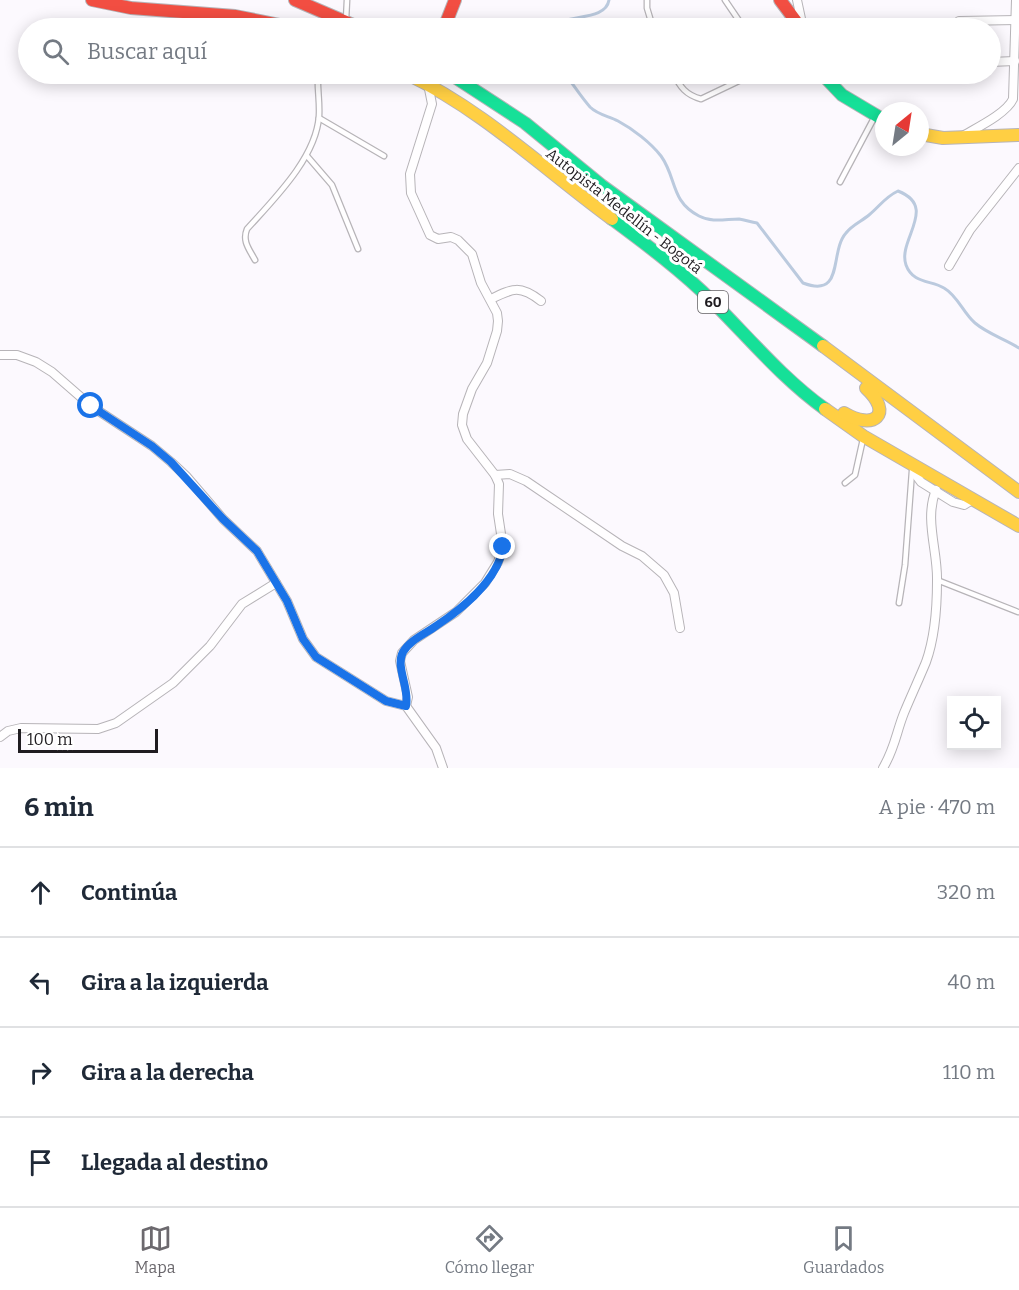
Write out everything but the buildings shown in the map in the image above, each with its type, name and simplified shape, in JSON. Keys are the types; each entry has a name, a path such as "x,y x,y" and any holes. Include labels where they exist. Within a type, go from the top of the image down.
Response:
{"main road":[{"path":"92,0 123,7 198,11 231,18"},
{"path":"175,0 183,1 198,11"},
{"path":"295,0 337,18"},
{"path":"448,18 455,0"},
{"path":"780,0 794,18"},
{"name":"Autopista Medellín - Bogotá","path":"428,84 484,120 658,254 711,300 763,355 814,401 863,436 1019,526"},
{"name":"Autopista Medellín - Bogotá","path":"465,84 525,123 600,185 814,339 1019,492"},
{"path":"830,84 849,101 875,115"},
{"path":"929,136 959,138 1019,135"},
{"path":"763,355 782,359 819,394 852,419 864,423 871,421 879,411 878,398 822,356 814,339"}],"street":[{"path":"797,0 800,18"},
{"path":"959,138 1010,105 1014,95 1016,0"},
{"path":"1001,20 1017,20"},
{"path":"1001,62 1015,62"},
{"path":"406,706 408,697 400,661 402,653 414,640 456,612 485,583 502,555 503,547 498,514 499,484 495,475 467,440 462,425 463,414 472,389 487,363 498,321 491,299 484,291 472,254 458,240 451,237 438,239 430,235 411,193 410,174 417,158 432,104 428,84"},
{"path":"949,267 970,230 1019,168"},
{"path":"491,299 506,291 520,289 541,301"},
{"path":"0,355 17,355 36,362 52,372 91,406 152,446 187,477 210,505 257,551 287,601 303,639 316,657 386,701 406,706 436,748 443,768"},
{"path":"913,465 918,479 959,504 964,505 972,500"},
{"path":"495,475 510,474 526,481 622,546 642,556 664,575 674,593 680,628"},
{"path":"883,768 894,749 903,714 926,661 935,623 937,580 931,513 932,499 936,490"},
{"path":"0,737 8,731 21,728 98,729 116,723 173,683 210,646 242,604 276,583"}],"lane":[{"path":"346,18 347,0"},
{"path":"647,0 650,18"},
{"path":"725,0 737,18"},
{"path":"255,260 245,241 247,229 307,156 319,118 318,84"},
{"path":"679,84 690,96 701,99 732,84"},
{"path":"319,118 384,156"},
{"path":"840,182 875,126"},
{"path":"307,156 332,185 358,249"},
{"path":"845,483 855,475 863,436"},
{"path":"899,603 905,565 913,465"},
{"path":"937,580 1018,612"}],"waterway":[{"path":"576,18 602,10 607,6 609,0"},
{"path":"572,84 593,110 630,128 657,151 666,164 678,196 690,210 709,219 739,219 757,223 803,283 816,286 825,285 831,279 841,241 848,230 898,191 910,198 915,206 916,215 905,255 909,271 918,279 939,285 949,291 975,323 1019,348"}],"traffic: fast":[{"path":"465,84 525,123 601,185 823,346"},
{"path":"832,84 842,95 875,115"},
{"path":"612,219 689,279 781,371 825,409"}],"traffic: slow":[{"path":"426,84 488,123 612,219"},
{"path":"929,136 943,138 1019,135"},
{"path":"823,346 1019,492"},
{"path":"844,413 864,420 877,417 879,405 866,388"},
{"path":"825,409 863,436 1019,526"}],"traffic: jam":[{"path":"92,0 131,8 245,18"},
{"path":"295,0 337,18"},
{"path":"448,18 455,0"},
{"path":"780,0 794,18"}],"route":[{"path":"91,406 152,446 171,462 223,519 257,551 287,601 303,639 316,657 386,701 406,706 408,697 400,661 402,653 414,640 456,612 485,583 502,555 503,547"}]}
